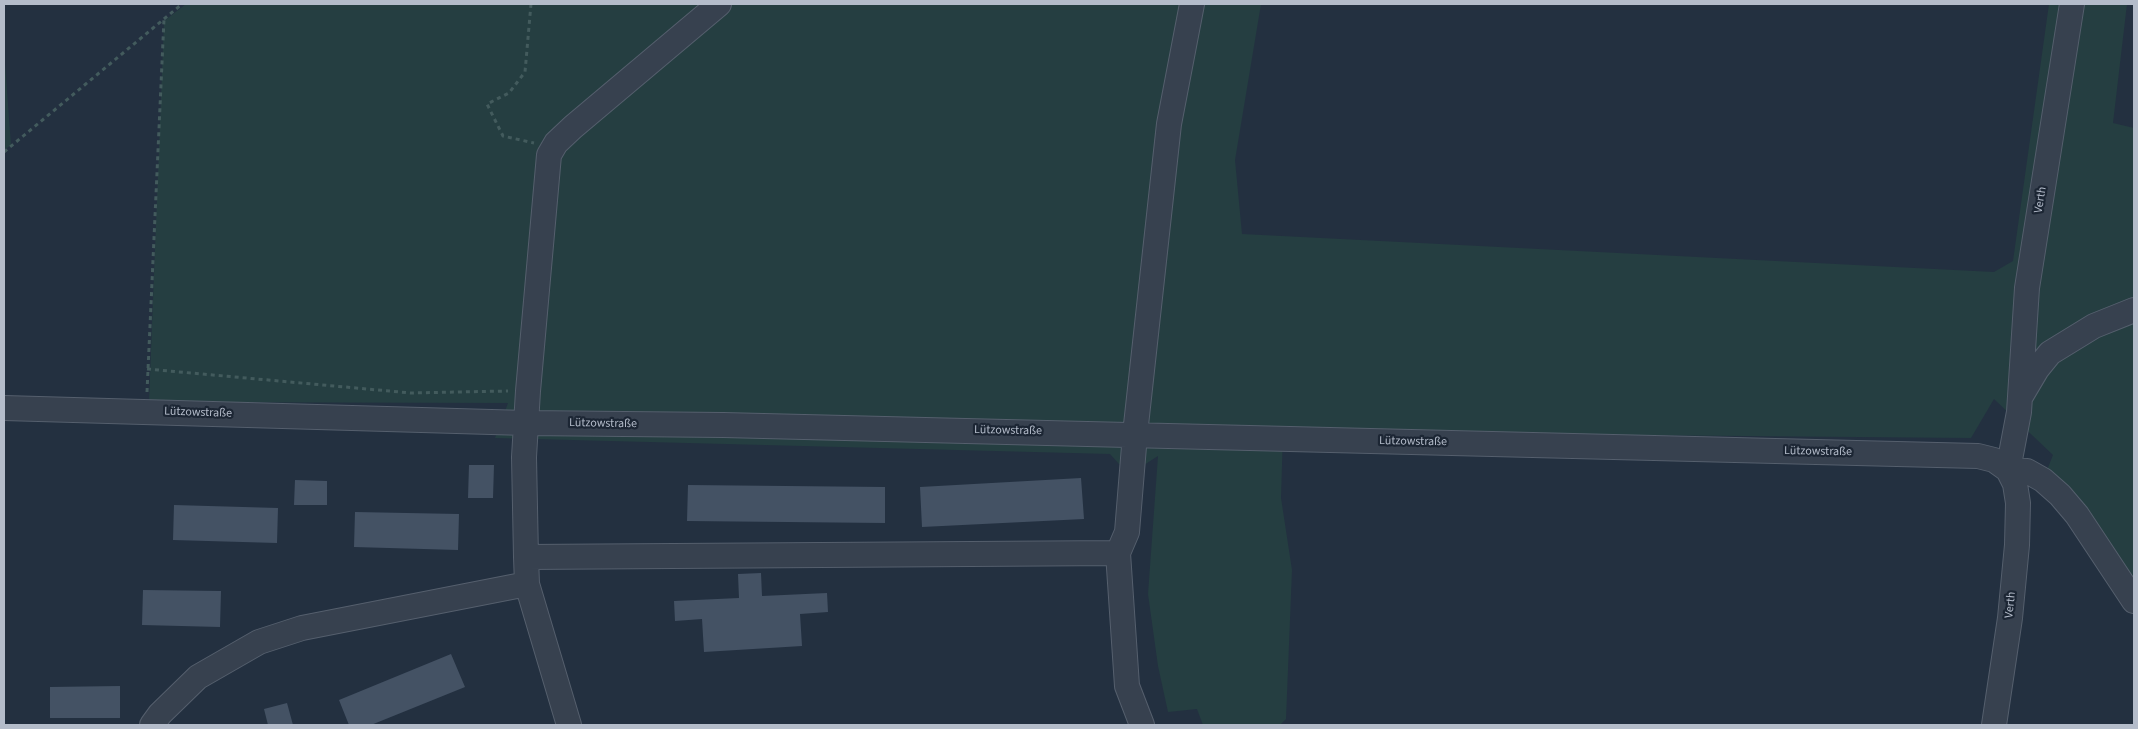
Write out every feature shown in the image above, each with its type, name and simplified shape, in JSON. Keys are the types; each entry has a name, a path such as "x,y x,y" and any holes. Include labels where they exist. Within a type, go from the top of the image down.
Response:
{"street":[{"path":"569,725 527,584 526,557 526,423 549,155 556,143 573,127 720,4"},
{"path":"1142,725 1128,686 1118,553 1127,532 1135,434 1169,124 1192,4"},
{"name":"Verth","path":"1994,725 2010,618 2017,545 2018,503 2015,484 2008,470 2020,397 2027,288 2072,4"},
{"name":"Verth","path":"2020,397 2037,369 2050,353 2094,326 2134,310"},
{"name":"Lützowstraße","path":"4,408 526,423 723,425 1135,434 1978,456 1994,460 2008,470 2027,471 2043,480 2060,495 2077,515 2134,601"},
{"path":"526,557 1118,553"},
{"path":"152,725 160,714 198,677 259,642 302,628 527,584"}],"path":[{"path":"4,152 182,4"},
{"path":"532,4 525,72 510,94 487,104 503,136 533,142 549,155"},
{"path":"164,18 147,369 411,393 528,391"}],"green space":[{"path":"186,4 1261,4 1235,160 1242,234 1994,272 2013,261 2049,4 2127,4 2113,123 2134,128 2134,601 2043,480 2053,455 1994,399 1971,438 1283,432 1281,498 1292,570 1286,719 1280,725 1203,725 1197,709 1168,712 1158,666 1148,594 1158,456 1144,465 1132,465 1119,464 1110,454 495,438 508,403 149,402 164,21"},
{"path":"4,50 11,145 4,150"}],"building":[{"path":"469,465 494,465 493,498 468,498"},
{"path":"1081,478 1084,519 922,527 920,487"},
{"path":"295,480 327,481 327,505 294,505"},
{"path":"688,485 885,487 885,523 687,521"},
{"path":"174,505 278,508 277,543 173,540"},
{"path":"355,512 459,514 458,550 354,547"},
{"path":"761,573 762,596 827,593 828,612 800,614 802,646 704,652 702,619 675,621 674,601 739,598 738,574"},
{"path":"143,590 221,591 220,627 142,625"},
{"path":"451,654 465,687 371,725 349,725 339,700"},
{"path":"120,686 120,718 50,718 50,687"},
{"path":"287,703 293,725 268,725 264,709"}]}
